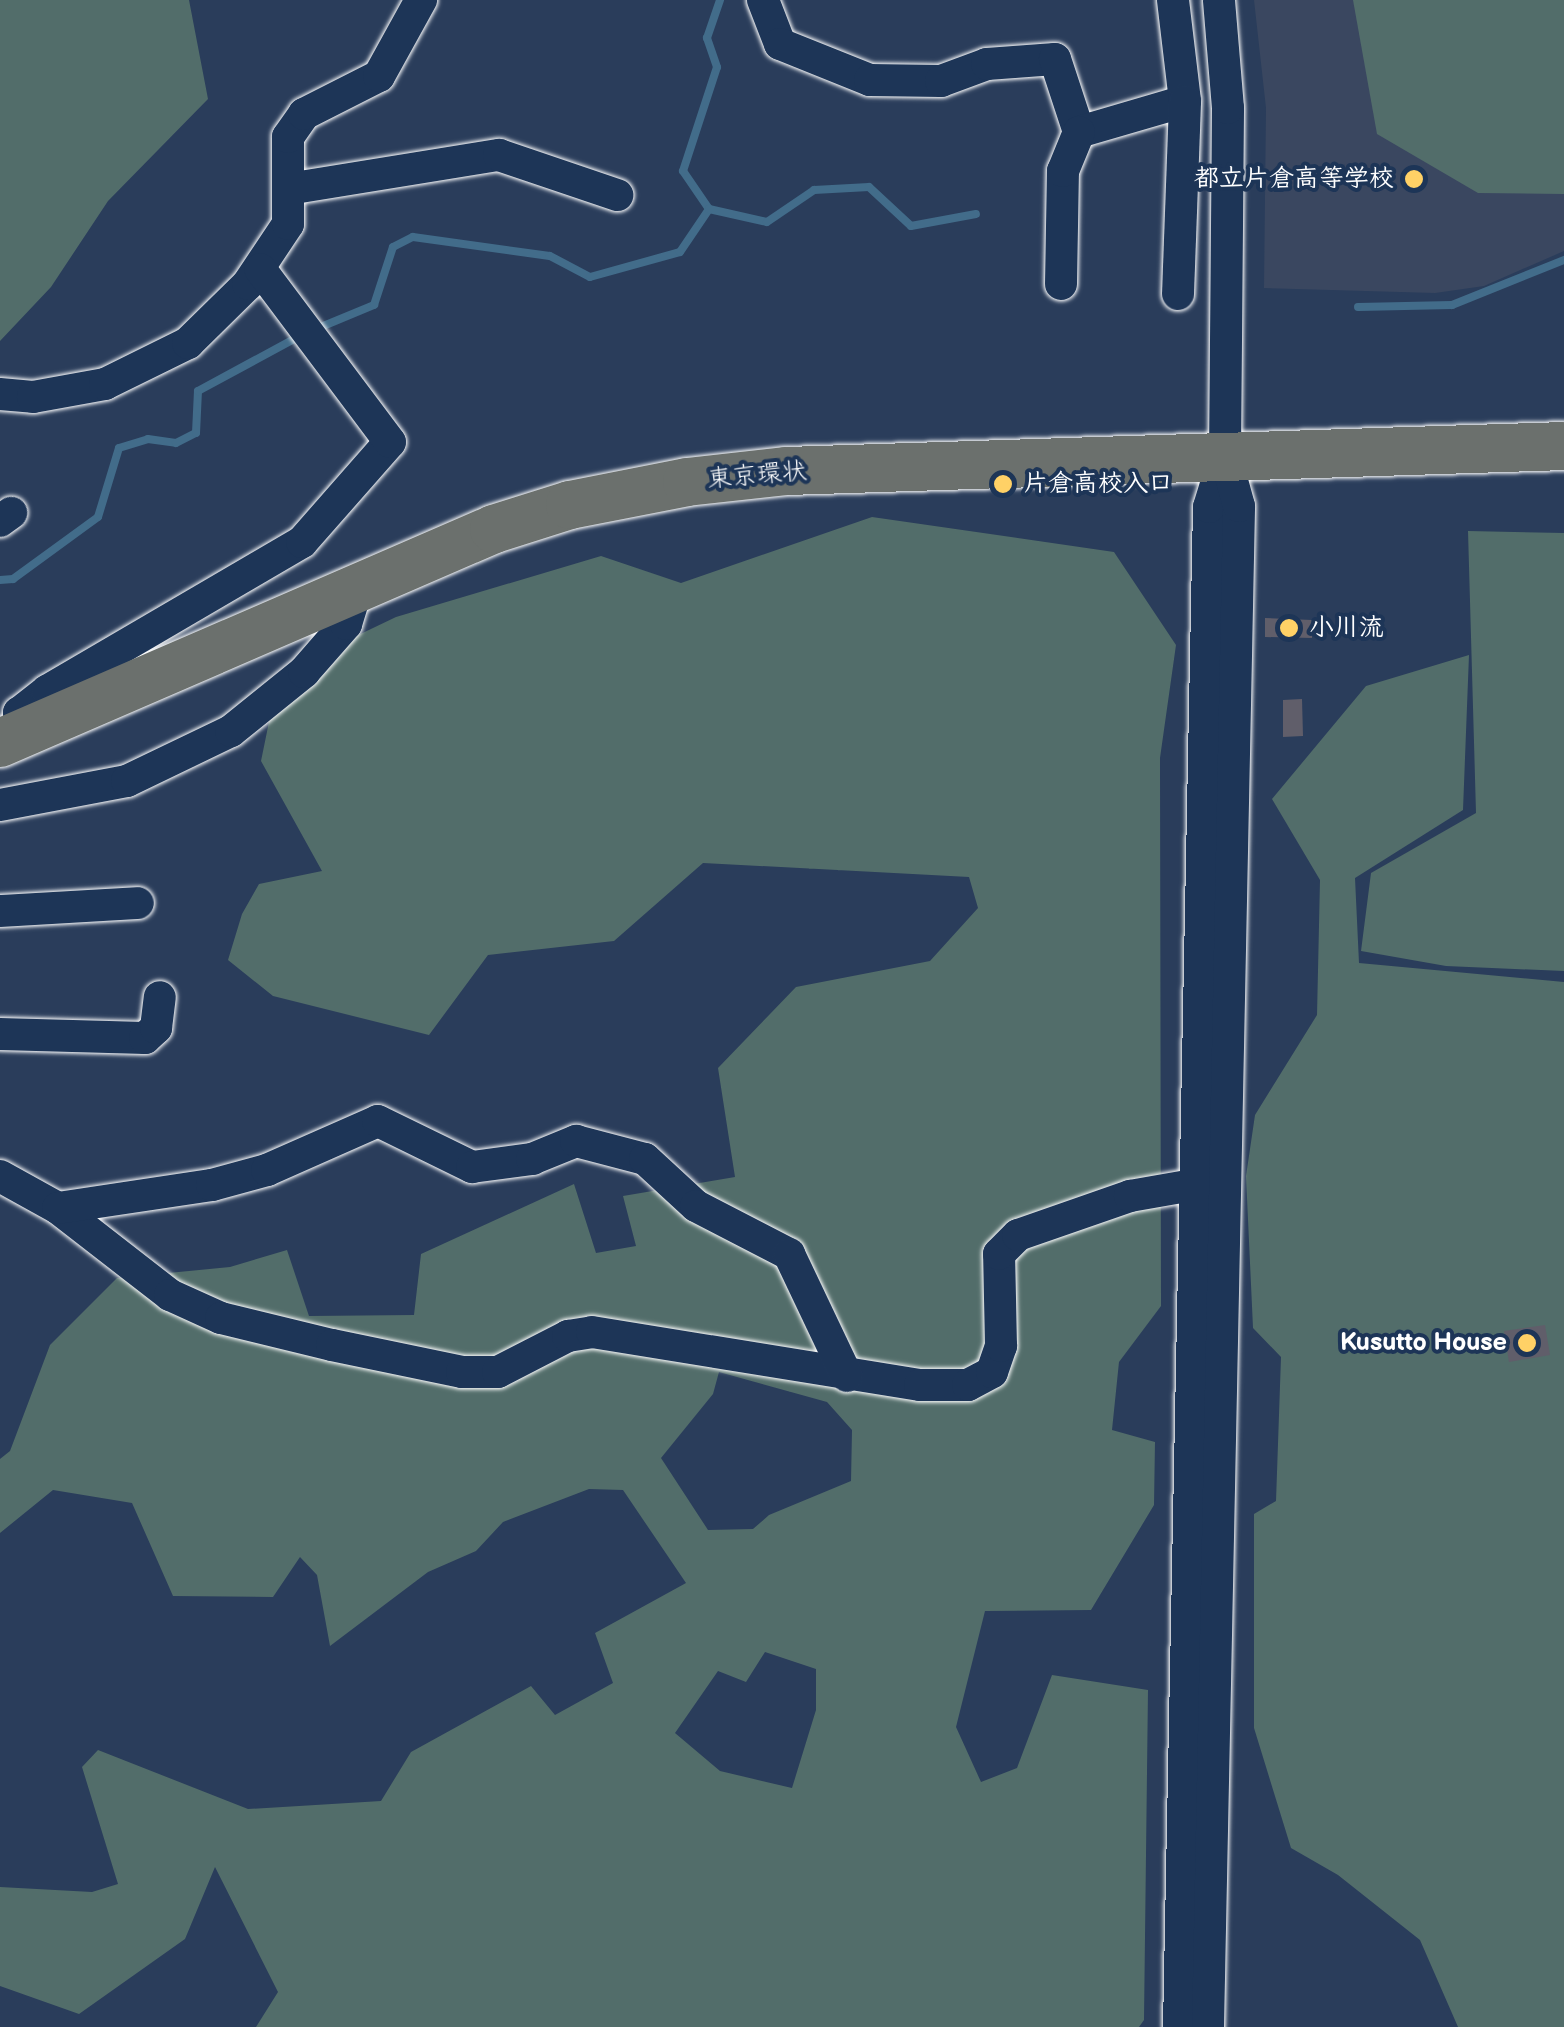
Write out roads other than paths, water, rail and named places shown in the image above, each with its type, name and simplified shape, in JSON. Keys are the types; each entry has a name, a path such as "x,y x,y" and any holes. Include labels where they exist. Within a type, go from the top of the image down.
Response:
{"highway":[{"name":"東京環状","path":"12,738 509,524 686,482 787,472 1564,446"}],"street":[{"path":"0,394 34,397 105,384 188,343 260,269 288,224 288,136 304,114 378,76 421,0"},
{"path":"763,0 780,44 870,80 941,81 987,64 1055,59 1079,132 1063,171 1061,284"},
{"path":"1173,0 1185,101 1178,294"},
{"path":"1208,2027 1213,1181 1210,507 1226,455 1228,108 1219,0"},
{"path":"1079,132 1185,101"},
{"path":"288,189 499,155 617,195"},
{"path":"12,738 19,713 47,691 302,542 390,442 312,332 260,269"},
{"path":"0,804 127,781 231,731 304,672 346,624 357,588"},
{"path":"0,911 138,903"},
{"path":"0,1034 145,1038 156,1028 160,998"},
{"path":"58,1208 212,1185 267,1170 378,1121 472,1167 532,1159 576,1141 645,1158 696,1206 789,1254 847,1376"},
{"path":"0,1176 58,1208 170,1296 221,1318 462,1372 498,1372 568,1336 592,1332 847,1376 968,1384 992,1372 1001,1346 998,1254 1018,1235 1130,1196 1213,1181"},
{"path":"1179,2027 1213,1181"}],"waterway":[{"path":"709,209 683,171 717,67 707,38 720,0"},
{"path":"316,329 374,305 393,247 413,237 550,256 590,277 680,252 709,209 767,222 814,190 869,187 911,226 976,214"},
{"path":"1358,307 1452,305 1564,260"},
{"path":"0,580 13,579 98,517 119,448 148,439 176,443 196,433 198,391 298,337"}],"place":[{"name":"都立片倉高等学校","path":"1414,179"},
{"name":"片倉高校入口","path":"1003,484"},
{"name":"小川流","path":"1289,628"},
{"name":"Kusutto House","path":"1527,1343"}]}
